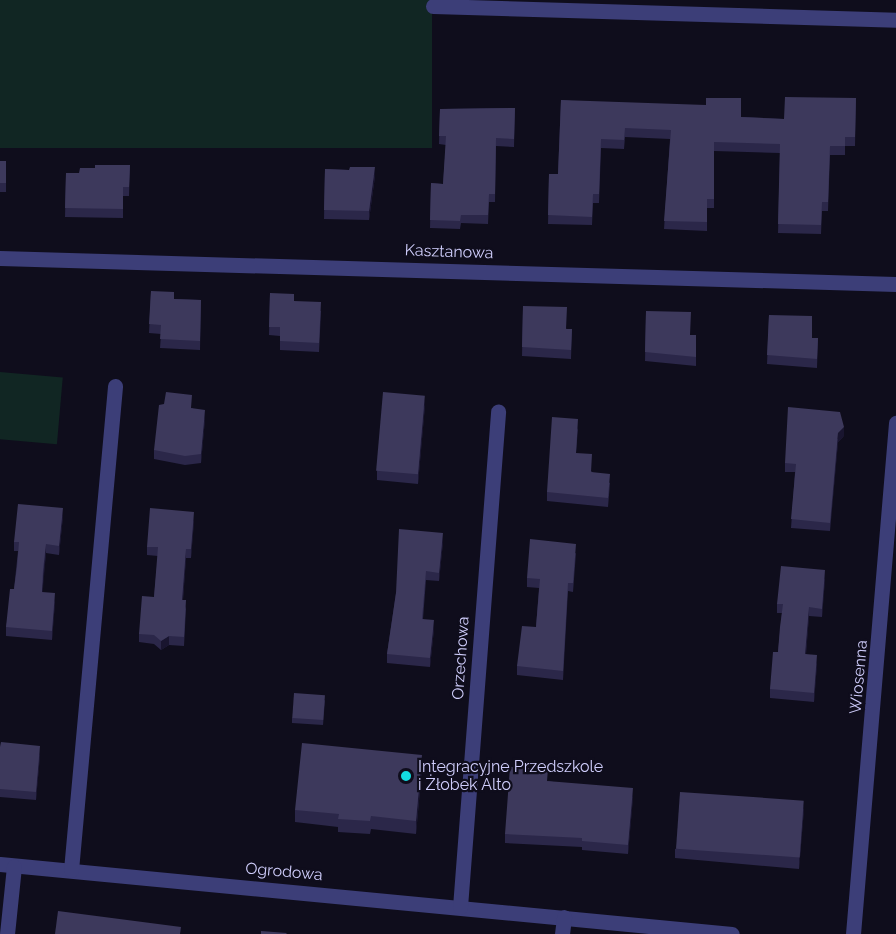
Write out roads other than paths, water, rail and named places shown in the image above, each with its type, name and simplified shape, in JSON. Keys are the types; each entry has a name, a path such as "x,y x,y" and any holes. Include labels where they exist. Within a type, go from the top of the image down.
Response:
{"street":[{"path":"433,6 896,20"},
{"name":"Kasztanowa","path":"0,258 896,284"},
{"path":"71,870 115,386"},
{"name":"Orzechowa","path":"460,906 498,411"},
{"name":"Wiosenna","path":"854,934 896,423"},
{"path":"7,865 7,934"},
{"name":"Ogrodowa","path":"7,865 460,906 732,934"},
{"path":"562,934 564,917"}],"place":[{"name":"Integracyjne Przedszkole i Żłobek Alto","path":"406,776"}]}
